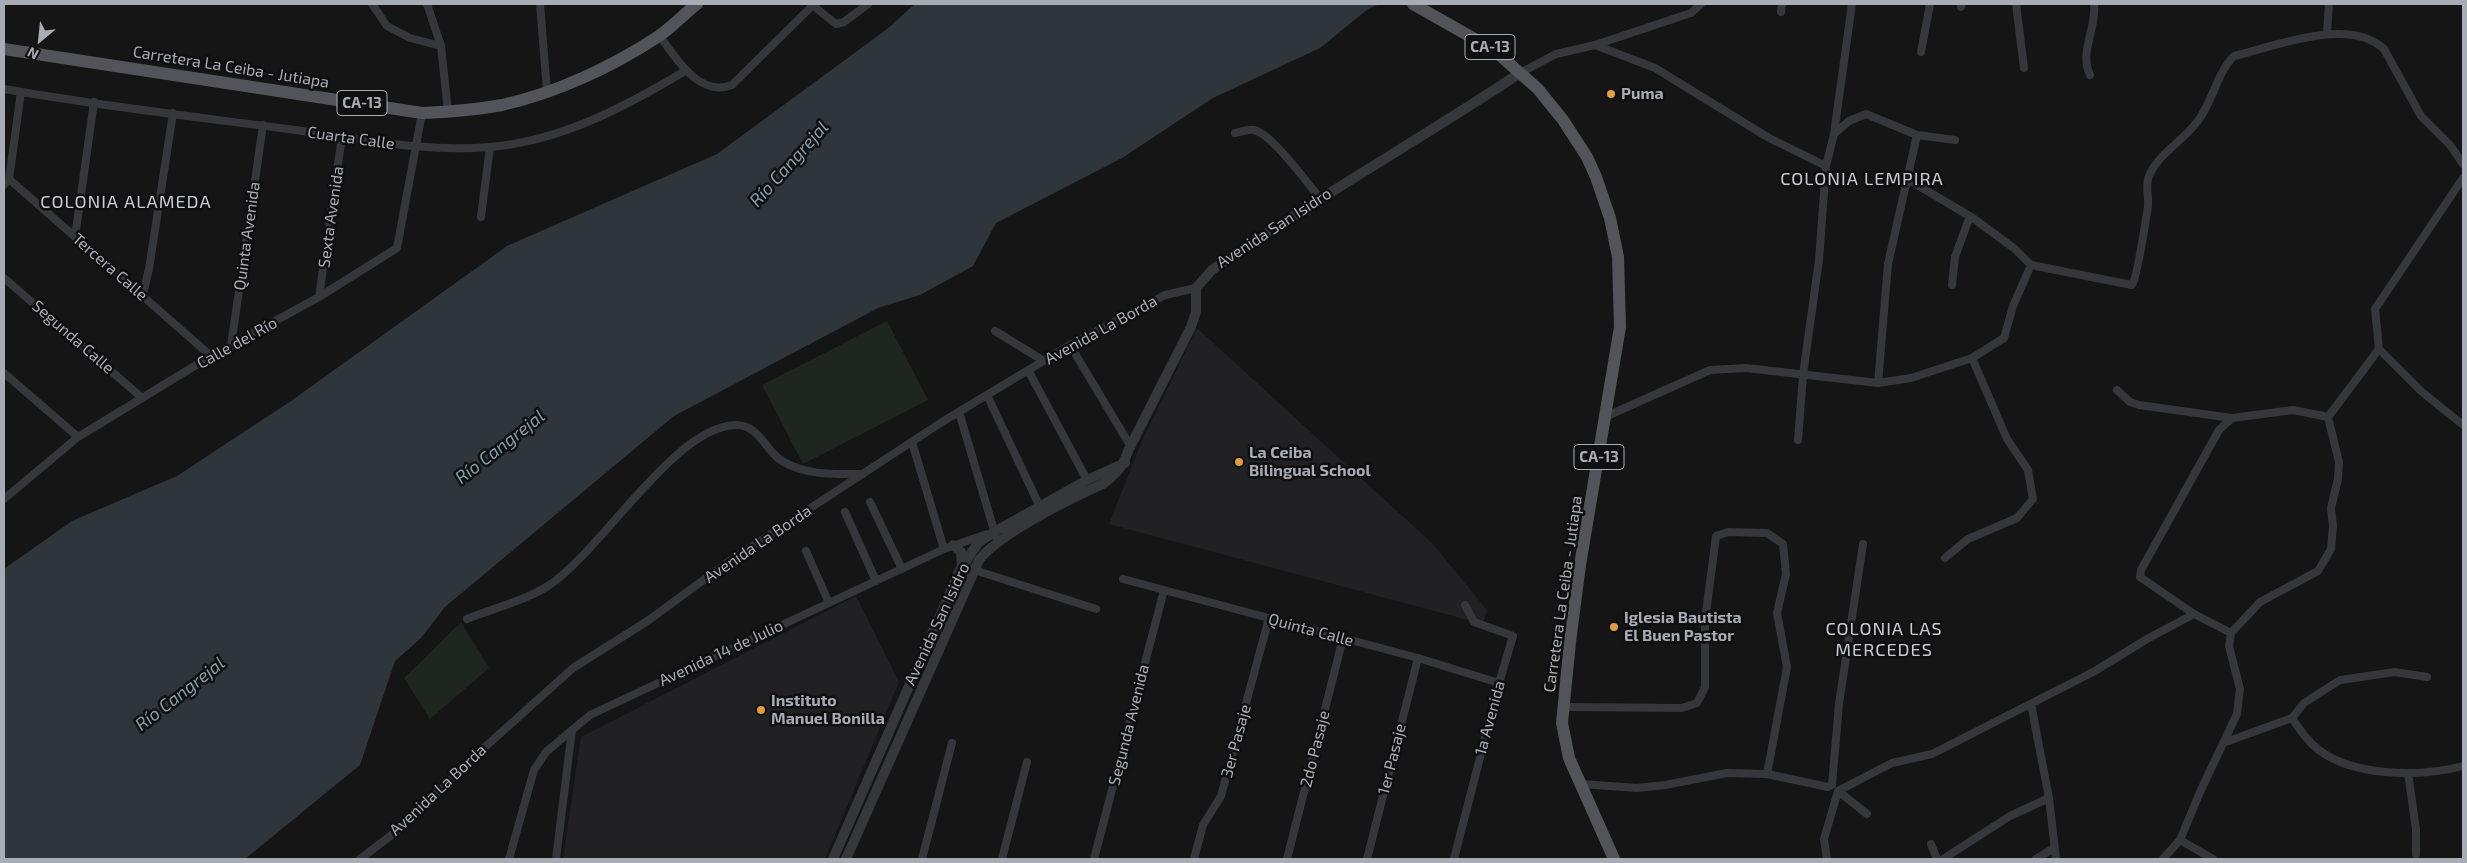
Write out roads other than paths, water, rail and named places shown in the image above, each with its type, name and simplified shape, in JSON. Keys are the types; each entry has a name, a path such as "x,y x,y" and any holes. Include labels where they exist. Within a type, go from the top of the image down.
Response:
{"main road":[{"name":"Carretera La Ceiba - Jutiapa","path":"4,49 422,113 448,112 503,104 547,91 600,69 660,35 697,4"},
{"name":"Carretera La Ceiba - Jutiapa","path":"1413,4 1494,50 1550,103 1576,139 1596,176 1610,218 1618,257 1621,306 1620,327 1607,416 1580,564 1562,723 1565,742 1581,784 1614,859"}],"street":[{"path":"372,4 387,26 410,38 441,46"},
{"path":"428,4 441,46 448,112"},
{"path":"540,4 547,91"},
{"path":"660,35 685,71 711,86 721,89 732,85 811,5 836,24 844,22 868,4"},
{"path":"1520,74 1556,54 1595,45 1659,22 1691,13 1701,4"},
{"path":"1798,440 1803,375 1819,260 1826,166 1834,134 1852,4"},
{"path":"1921,52 1930,4"},
{"path":"2016,4 2024,68"},
{"path":"2090,75 2085,57 2095,12 2094,4"},
{"path":"2327,33 2330,4"},
{"path":"1907,178 1970,216 2015,249 2031,265 2132,285 2139,260 2148,206 2148,177 2174,144 2196,123 2226,64 2234,56 2327,33 2356,33 2375,40 2384,49 2421,116 2450,144 2463,164"},
{"path":"1595,45 1655,68 1769,138 1826,166"},
{"name":"Cuarta Calle","path":"4,89 415,147 490,147 542,138 583,125 685,71"},
{"name":"Avenida San Isidro","path":"846,859 973,571 996,537 1040,507 1103,484 1117,474 1125,463 1131,446 1187,336 1196,312 1196,288 1212,270 1320,198 1520,74"},
{"path":"6,182 21,92"},
{"path":"76,237 94,102"},
{"path":"142,294 150,269 174,113"},
{"path":"415,147 422,113"},
{"path":"1834,134 1849,121 1866,114 1917,135 1955,140"},
{"name":"Quinta Avenida","path":"231,346 264,125"},
{"path":"1235,133 1253,130 1264,134 1289,160 1320,198"},
{"path":"1878,383 1888,264 1917,135"},
{"name":"Sexta Avenida","path":"319,297 342,136"},
{"name":"Calle del Río","path":"4,499 78,437 211,356 319,297 397,248 415,147"},
{"path":"481,217 490,147"},
{"path":"2463,178 2375,309 2379,349 2422,392 2463,425"},
{"name":"Tercera Calle","path":"6,182 76,237 211,356"},
{"path":"1952,285 1955,257 1970,216"},
{"path":"1607,416 1710,370 1746,368 1878,383 1911,378 1972,358 2004,338 2013,306 2031,265"},
{"name":"Segunda Calle","path":"4,278 141,397"},
{"name":"Avenida La Borda","path":"360,859 402,827 475,756 573,668 646,622 731,560 958,412 1044,360 1165,295 1196,288"},
{"path":"995,331 1044,360"},
{"path":"1070,345 1131,446"},
{"path":"2328,417 2379,349"},
{"path":"1945,558 1968,539 2017,518 2033,499 2028,470 2008,439 1972,358"},
{"path":"1028,370 1087,480"},
{"path":"4,373 78,437"},
{"path":"2117,390 2130,402 2138,405 2232,418 2293,410 2328,417"},
{"path":"987,395 1040,507"},
{"path":"958,412 996,537"},
{"path":"2163,859 2180,840 2238,714 2240,689 2230,646 2231,634 2260,602 2318,571 2332,549 2333,526 2331,508 2338,479 2339,462 2328,417"},
{"path":"2231,634 2194,614 2144,582 2140,577 2141,570 2219,430 2232,418"},
{"path":"467,619 523,599 549,586 574,564 679,453 708,432 735,425 750,428 780,460 799,470 825,474 863,474"},
{"path":"912,442 948,547 961,552 962,566 1096,609"},
{"name":"Avenida San Isidro","path":"833,859 962,566 978,543 996,537 1068,497 1087,480 1125,463"},
{"path":"870,502 902,569"},
{"path":"846,512 876,581"},
{"path":"1564,707 1682,708 1698,703 1705,686 1705,620 1716,536 1728,532 1767,533 1783,544 1786,574 1778,613 1787,667 1767,774"},
{"name":"Avenida 14 de Julio","path":"508,859 534,770 546,752 590,715 948,547 996,537"},
{"path":"1581,784 1637,788 1665,785 1728,773 1767,774 1828,787 1833,783 1839,704 1863,544"},
{"path":"806,551 829,603"},
{"name":"Quinta Calle","path":"1123,579 1418,658 1499,683"},
{"name":"Segunda Avenida","path":"1094,859 1164,590"},
{"name":"1a Avenida","path":"1454,859 1499,683 1513,636 1474,622 1465,605"},
{"path":"1827,859 1824,839 1838,791 1892,763 1932,754 2095,671 2147,639 2194,614"},
{"name":"3er Pasaje","path":"1194,859 1203,825 1222,796 1270,618"},
{"name":"2do Pasaje","path":"1287,859 1343,638"},
{"name":"1er Pasaje","path":"1367,859 1418,658"},
{"path":"2223,743 2292,718 2304,703 2340,680 2395,672 2427,677"},
{"path":"2031,704 2049,798 2056,859"},
{"path":"2292,718 2310,743 2320,751 2342,762 2365,769 2425,774 2463,766"},
{"path":"556,859 572,730"},
{"path":"922,859 952,742"},
{"path":"1002,859 1027,762"},
{"path":"2408,773 2416,829 2416,854"},
{"path":"1838,791 1867,814"},
{"path":"1943,859 2010,816 2049,798"},
{"path":"2180,840 2212,859"},
{"path":"1931,844 1937,859"},
{"path":"2036,859 2054,848"}],"water":[{"name":"Río Cangrejal","path":"915,4 1380,4 1368,9 1320,48 1213,98 1122,158 996,223 973,266 920,295 878,308 674,416 445,607 421,638 395,661 360,765 245,859 4,859 4,569 72,521 177,476 291,401 507,246 717,154 887,29"}],"place":[{"name":"Puma","path":"1611,94"},
{"name":"La Ceiba Bilingual School","path":"1239,462"},
{"name":"Iglesia Bautista El Buen Pastor","path":"1614,627"},
{"name":"Instituto Manuel Bonilla","path":"761,710"}],"district":[{"name":"COLONIA LEMPIRA","path":"1862,179"},
{"name":"COLONIA ALAMEDA","path":"126,202"},
{"name":"COLONIA LAS MERCEDES","path":"1884,639"}]}
